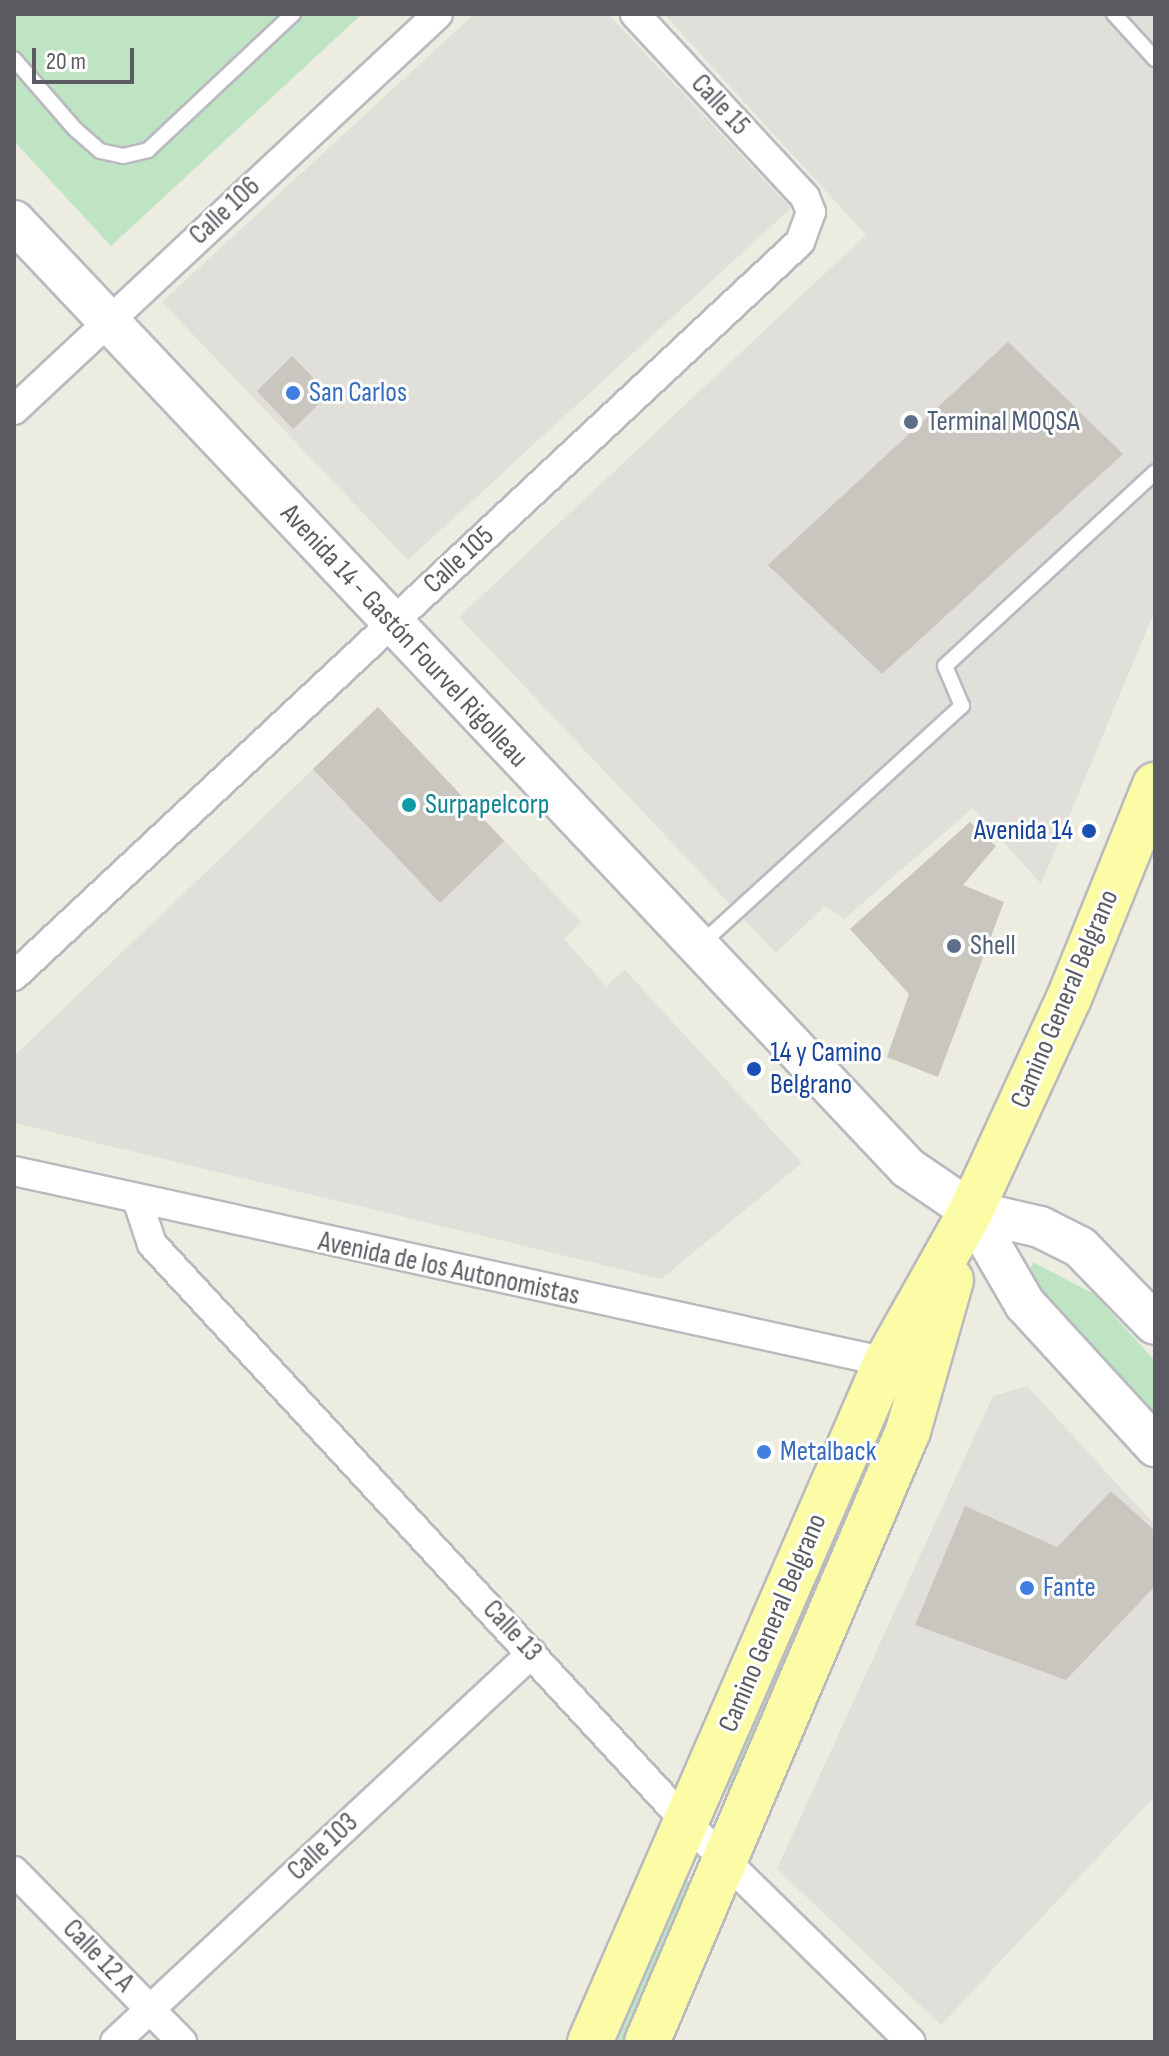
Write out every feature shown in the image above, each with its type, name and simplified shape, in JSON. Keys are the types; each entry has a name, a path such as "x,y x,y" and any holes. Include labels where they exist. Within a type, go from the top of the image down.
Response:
{"main road":[{"name":"Avenida 14 - Gastón Fourvel Rigolleau","path":"14,221 697,948 908,1168 971,1211 1040,1227 1080,1247 1155,1324"},
{"name":"Camino General Belgrano","path":"590,2042 886,1362 971,1211 1069,998 1155,785"},
{"name":"Avenida 14 - Gastón Fourvel Rigolleau","path":"971,1211 1025,1304 1155,1446"},
{"name":"Camino General Belgrano","path":"647,2042 908,1431 971,1211"}],"street":[{"name":"Calle 106","path":"14,410 438,14"},
{"name":"Calle 15","path":"635,14 805,197"},
{"name":"Calle 105","path":"14,976 800,242 811,212 805,197"},
{"name":"Avenida de los Autonomistas","path":"14,1171 138,1202 886,1362"},
{"name":"Calle 13","path":"138,1202 152,1244 687,1823 911,2042"},
{"name":"Calle 103","path":"115,2042 532,1653"},
{"name":"Calle 12 A","path":"14,1871 182,2042"}],"lane":[{"path":"14,59 76,130 100,151 123,156 148,150 293,14"},
{"path":"1114,14 1155,59"},
{"path":"697,948 962,706 945,666 1155,472"}],"shaded area":[{"path":"474,14 608,14 791,208 408,560 162,302"},
{"name":"Terminal MOQSA","path":"664,14 1155,14 1155,610 1041,884 973,808 844,919 825,906 776,953 459,617 866,235"},
{"name":"Surpapelcorp","path":"378,707 581,922 564,939 606,986 625,970 802,1163 661,1279 14,1123 14,1056"},
{"path":"1027,1386 1155,1525 1155,1796 941,2025 777,1869 993,1396"}],"green space":[{"path":"14,14 362,14 111,246 14,141"},
{"path":"1033,1262 1094,1294 1155,1361 1155,1418 1028,1276"},
{"path":"831,1546 837,1555 732,1794 725,1787"},
{"path":"687,1880 693,1888 627,2042 617,2042"}],"building":[{"path":"1008,342 1123,454 882,674 768,565"},
{"name":"San Carlos","path":"292,356 329,394 293,429 257,391"},
{"name":"Surpapelcorp","path":"378,707 504,841 440,903 313,769"},
{"path":"970,822 996,846 963,885 1004,902 938,1077 887,1057 909,994 850,929"},
{"path":"1111,1491 1155,1531 1155,1586 1066,1680 915,1625 965,1506 1057,1547"}],"place":[{"name":"San Carlos","path":"293,393"},
{"name":"Terminal MOQSA","path":"911,422"},
{"name":"Surpapelcorp","path":"409,805"},
{"name":"Avenida 14","path":"1089,831"},
{"name":"Shell","path":"954,946"},
{"name":"14 y Camino Belgrano","path":"754,1069"},
{"name":"Metalback","path":"764,1452"},
{"name":"Fante","path":"1027,1588"}]}
